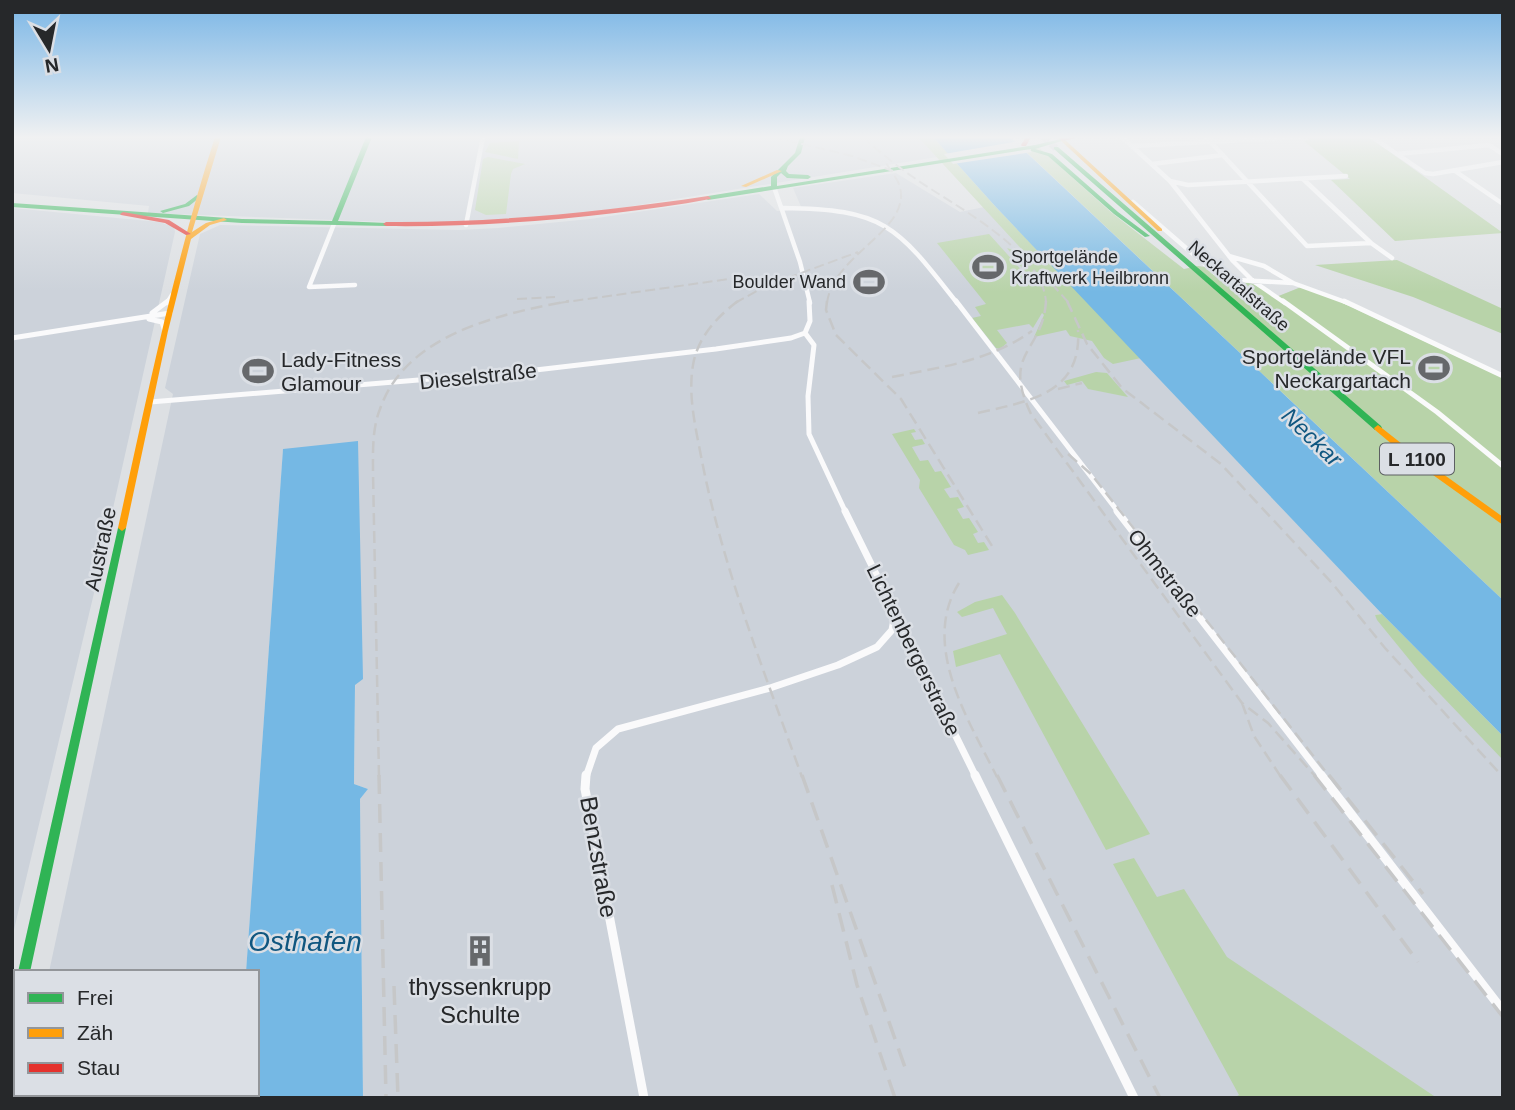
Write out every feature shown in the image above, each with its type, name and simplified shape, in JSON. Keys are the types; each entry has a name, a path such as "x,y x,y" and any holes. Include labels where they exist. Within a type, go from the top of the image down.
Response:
{"main road":[{"name":"Austraße","path":"24,970 175,287 200,189"},
{"path":"336,221 349,189"},
{"path":"466,223 579,212 726,189"},
{"path":"12,202 163,211 224,220 466,223 590,215 750,189"},
{"name":"Neckartalstraße","path":"1094,189 1116,214 1214,285 1408,453 1503,522"},
{"path":"1116,189 1234,302"},
{"path":"163,211 187,205 198,196"},
{"path":"12,202 171,221 181,225 188,237 208,224 224,220"},
{"path":"121,214 336,221"}],"street":[{"path":"466,223 473,189"},
{"name":"Lichtenbergerstraße","path":"775,189 783,208 811,310 810,324 805,333 814,345 808,402 810,439 1134,1098"},
{"path":"1116,189 1215,273 1230,279 1292,281"},
{"path":"1176,189 1252,281 1356,352 1437,412 1503,466"},
{"path":"1253,189 1306,245 1371,243"},
{"path":"1314,189 1371,243 1392,258"},
{"path":"1481,189 1503,204"},
{"path":"1492,196 1503,194"},
{"name":"Ohmstraße","path":"783,208 829,209 873,218 892,227 914,247 1503,1011"},
{"path":"336,221 309,287 355,285"},
{"path":"1229,256 1242,258 1326,293 1503,376"},
{"path":"121,321 162,308 175,287"},
{"path":"12,335 170,313"},
{"path":"121,321 156,319 163,324 165,334"},
{"name":"Dieselstraße","path":"150,402 527,371 728,347 792,338 805,333"},
{"name":"Benzstraße","path":"644,1098 585,789 587,768 596,748 618,729 770,688 838,665 877,647 891,631 895,612"}],"shaded area":[{"path":"12,189 739,189 595,212 481,222 415,223 148,213 149,206 12,193"},
{"path":"793,189 922,189 960,212 984,207 1046,269 1105,321 1382,614 1375,615 1503,759 1503,1098 363,1098 360,799 368,789 354,784 358,442 283,450 246,970 49,970 173,394 165,388 200,234 220,225 459,230 498,228 590,219 759,194 777,211 802,209"},
{"path":"12,208 159,222 174,227 175,232 94,593 12,938"},
{"path":"23,1096 237,1096 237,1098"}],"green space":[{"path":"478,189 509,189 506,214 486,215 475,210"},
{"path":"966,189 980,189 1141,358 1113,364 1104,358 1092,341 1070,336 1066,330 1034,337 1044,315 1042,313 1033,328 1029,324 997,330 1007,343 1000,349 996,348 972,318 981,316 975,307 986,304 937,243 989,234 1035,285 1007,248 1027,255"},
{"path":"1065,189 1085,189 1184,269 1205,267 1216,276 1253,284 1276,297 1301,287 1315,290 1503,378 1503,600"},
{"path":"1340,189 1441,189 1503,233 1395,241"},
{"path":"1397,260 1503,309 1503,334 1413,297 1315,265"},
{"path":"1096,372 1107,373 1128,397 1088,389 1082,381 1067,385 1064,381"},
{"path":"914,429 916,432 911,433 915,440 922,439 925,444 912,447 920,461 928,460 935,472 941,471 951,487 944,489 950,498 958,497 964,507 957,509 963,519 969,518 978,532 973,534 978,543 984,542 989,550 968,555 965,550 954,545 919,488 920,480 892,434"},
{"path":"1002,595 1150,834 1106,850 1000,654 956,667 953,651 1007,634 993,608 962,617 957,612 975,602"},
{"path":"1382,614 1503,736 1503,760 1421,674 1377,620 1375,615"},
{"path":"1134,858 1157,897 1184,889 1227,957 1437,1098 1233,1098 1239,1095 1113,864"}],"water":[{"name":"Neckar","path":"980,189 1065,189 1503,600 1503,736 1382,614"},
{"name":"Osthafen","path":"358,441 363,679 355,685 354,784 368,789 360,799 363,1098 237,1098 259,1096 259,970 246,970 283,449"}],"railway":[{"path":"827,303 832,286 842,270 894,217 900,203 900,189"},
{"path":"932,189 972,215 1013,247 1030,265 1041,284 1046,302"},
{"path":"737,302 766,286 858,252"},
{"path":"1042,273 1069,303"},
{"path":"561,303 743,277"},
{"path":"517,299 555,297"},
{"path":"561,303 569,301"},
{"path":"827,301 826,310 836,335 901,399 992,546"},
{"path":"1067,301 1087,344 1122,388 1221,464 1332,583 1385,648 1503,777"},
{"path":"737,302 711,327 697,351 691,384 693,408 720,538 802,777"},
{"path":"1026,401 1020,377 1022,364 1038,332 1046,302"},
{"path":"379,777 373,457 374,433 380,409 393,383 411,362 433,345 486,321 561,303"},
{"path":"1026,401 1049,391 1062,381 1071,368 1077,351 1078,330"},
{"path":"892,377 982,356 1032,331"},
{"path":"1058,389 1082,383"},
{"path":"978,413 1026,401"},
{"path":"1026,401 1031,414 1242,703"},
{"path":"1068,454 1091,474 1330,777"},
{"path":"959,583 948,607 945,632 947,657 962,707 997,777"},
{"path":"1242,703 1268,723 1316,777"},
{"path":"1242,703 1254,736 1281,777"},
{"path":"379,775 386,1098"},
{"path":"802,775 907,1073"},
{"path":"997,775 1160,1098"},
{"path":"1280,775 1418,962"},
{"path":"1314,775 1503,1017"},
{"path":"1329,775 1423,894"},
{"path":"832,885 857,985 895,1098"},
{"path":"394,986 398,1098"}],"traffic: fast":[{"path":"334,224 348,189"},
{"path":"708,198 767,189"},
{"path":"1088,189 1147,236"},
{"path":"1103,189 1378,428"},
{"path":"163,211 187,205 197,197"},
{"path":"12,205 242,221 386,224"},
{"path":"24,970 122,528"}],"traffic: slow":[{"path":"122,528 176,282 202,189"},
{"path":"1115,189 1160,230"},
{"path":"187,239 208,224 224,220"},
{"path":"1378,428 1503,522"}],"traffic: jam":[{"path":"386,224 547,218 708,198"},
{"path":"123,214 167,221 188,234"},
{"path":"12,1010 14,1006"}],"place":[{"name":"Sportgelände Kraftwerk Heilbronn","path":"988,267"},
{"name":"Boulder Wand","path":"869,282"},
{"name":"Sportgelände VFL Neckargartach","path":"1434,368"},
{"name":"Lady-Fitness Glamour","path":"258,371"},
{"name":"thyssenkrupp Schulte","path":"480,951"}]}
